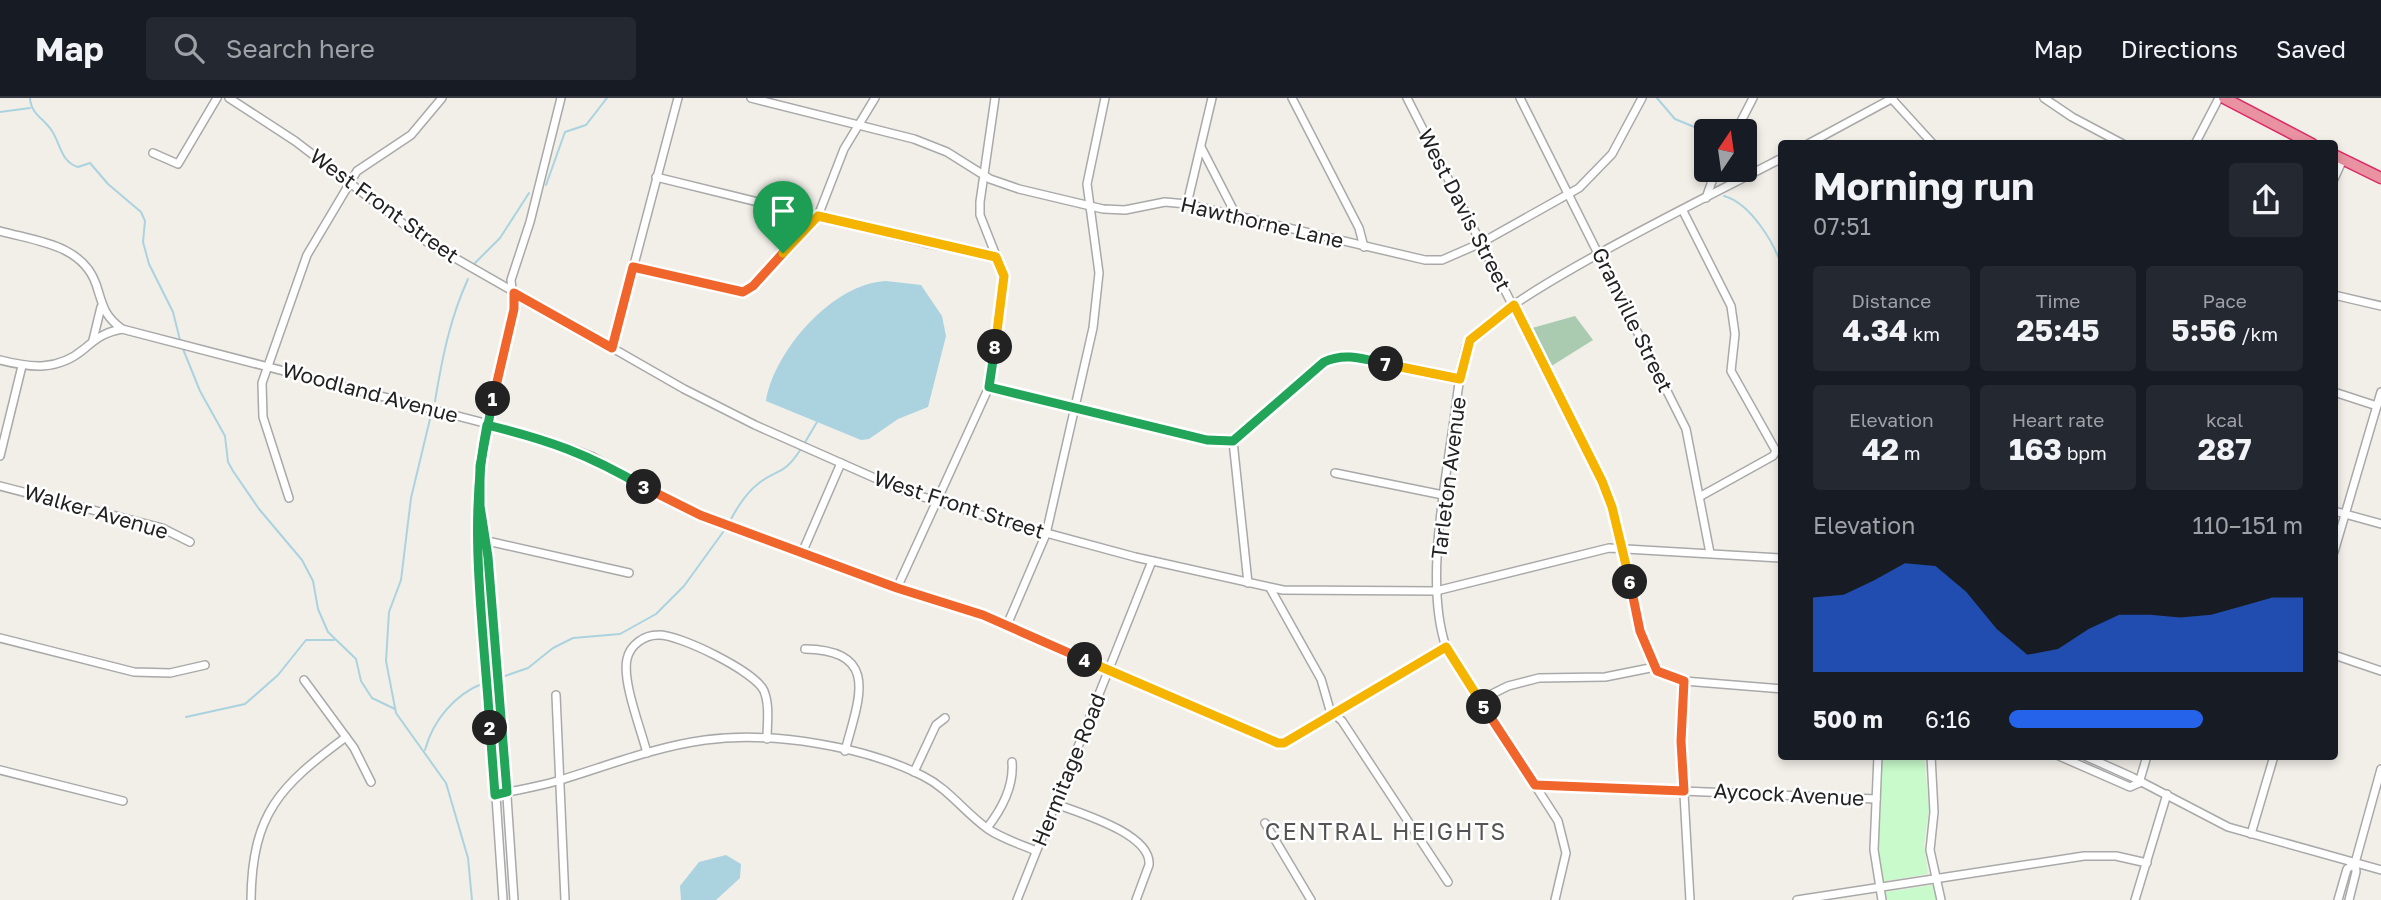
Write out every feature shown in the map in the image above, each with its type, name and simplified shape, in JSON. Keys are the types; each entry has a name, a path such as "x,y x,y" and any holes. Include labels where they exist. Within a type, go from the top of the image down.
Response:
{"highway":[{"path":"2221,98 2304,140"},
{"path":"2339,157 2381,178"}],"street":[{"path":"153,153 178,164 217,98"},
{"name":"West Front Street","path":"229,98 295,141 420,238 514,293 734,415 936,502 1046,534 1270,588 1436,591 1600,549 1623,547 1778,558"},
{"path":"289,498 263,417 262,383 312,245 348,182 363,166 411,135 442,98"},
{"path":"503,900 479,483 487,425 514,309 511,280 530,222 561,98"},
{"path":"612,348 678,98"},
{"name":"Hawthorne Lane","path":"751,98 932,145 1007,186 1089,206 1125,210 1166,202 1187,204 1434,261 1481,243 1569,195 1593,176 1612,154 1642,98"},
{"path":"633,267 743,292 753,286 818,216 837,163 875,98"},
{"path":"897,588 989,387 1004,276 980,215 982,172 995,98"},
{"path":"1007,625 1046,534 1100,289 1098,253 1089,206 1088,168 1105,98"},
{"path":"1187,204 1212,98"},
{"path":"1292,98 1359,228 1364,247"},
{"name":"West Davis Street","path":"1407,98 1602,481 1623,547 1640,631 1656,667"},
{"name":"Granville Street","path":"1520,98 1686,429 1710,553"},
{"path":"1742,119 1753,98"},
{"path":"1815,140 1892,98 1929,140"},
{"path":"2044,98 2072,117 2115,140"},
{"path":"2197,140 2221,98"},
{"path":"1200,146 1237,217"},
{"name":"Tarleton Avenue","path":"1555,900 1566,847 1552,809 1446,647 1436,591 1443,495 1460,379 1470,340 1514,305 1600,255 1778,162"},
{"path":"656,177 996,257"},
{"path":"1706,198 1712,182"},
{"path":"1683,211 1731,306 1735,334 1731,371 1776,451 1773,456 1701,496"},
{"path":"0,231 53,245 79,259 95,281 101,307 109,320 122,329"},
{"path":"2338,296 2381,306"},
{"path":"93,340 101,307"},
{"path":"0,360 37,368 60,363 106,332 122,329"},
{"name":"Woodland Avenue","path":"122,329 580,452 677,505 897,588 1007,625 1272,742 1284,743 1446,647"},
{"path":"989,387 1207,440 1233,441 1324,362 1335,357 1352,356 1460,379"},
{"path":"0,456 22,366"},
{"path":"2338,539 2381,392"},
{"path":"2338,393 2377,405"},
{"path":"1233,441 1248,583"},
{"path":"802,553 841,463"},
{"path":"1335,473 1443,495"},
{"name":"Walker Avenue","path":"0,486 162,528 190,542"},
{"path":"2338,512 2381,524"},
{"path":"482,540 629,573"},
{"path":"482,540 507,792 514,900"},
{"name":"Hermitage Road","path":"1017,900 1152,561"},
{"path":"1270,588 1321,679 1329,710 1335,714 1448,882"},
{"path":"647,753 626,669 629,652 634,645 653,635 668,636 752,675 764,691 768,706 767,739"},
{"path":"0,638 134,673 170,673 205,665"},
{"path":"805,649 834,653 856,669 861,680 845,751"},
{"path":"2338,656 2381,671"},
{"path":"1480,700 1508,686 1539,678 1605,677 1656,667 1662,675 1684,681 1778,688"},
{"path":"304,680 346,737 372,782"},
{"path":"1684,681 1681,741 1690,900"},
{"path":"556,695 565,900"},
{"path":"914,772 936,725 944,718"},
{"path":"251,900 255,850 265,818 294,777 346,737"},
{"path":"495,795 559,781 647,753 707,739 767,739 814,743 914,772 945,788 987,828 1036,851"},
{"path":"1878,760 1874,850 1882,900"},
{"path":"1931,760 1934,812 1930,850 1941,900"},
{"path":"2068,760 2130,786 2140,783"},
{"path":"2094,760 2167,794 2215,821 2251,834 2381,870"},
{"path":"2140,783 2146,760"},
{"path":"2251,834 2273,760"},
{"path":"987,828 1000,811 1013,776 1012,762"},
{"path":"2349,900 2356,872 2355,863 2381,769"},
{"path":"0,770 123,801"},
{"name":"Aycock Avenue","path":"1535,785 1876,799"},
{"path":"2135,900 2167,794"},
{"path":"1056,804 1112,827 1142,846 1150,865 1136,900"},
{"path":"1265,823 1311,900"},
{"path":"1797,900 2084,856 2116,856 2147,863"},
{"path":"2339,900 2347,869 2355,863"}],"green space":[{"path":"1575,316 1593,340 1545,370 1525,330"},
{"path":"1883,760 1924,760 1929,809 1924,844 1928,874 1881,882 1874,850"},
{"path":"1933,885 1937,900 1886,900 1884,892"}],"water":[{"path":"886,281 921,285 942,316 946,336 928,407 898,419 869,439 861,440 766,401 781,361 809,323 846,294 866,285"},
{"path":"726,855 741,864 740,878 716,900 681,900 680,886 699,862"}],"waterway":[{"path":"30,98 35,112 52,131 68,161 78,167 90,163 108,184 141,212 145,221 143,242 149,264 173,312 180,340"},
{"path":"546,185 565,132 586,125 607,98"},
{"path":"1657,98 1675,119 1694,127"},
{"path":"0,112 30,108"},
{"path":"475,263 500,238 529,193"},
{"path":"1724,196 1734,200 1752,215 1778,256"},
{"path":"435,401 447,339 468,279"},
{"path":"183,349 200,391 225,436 228,462 233,471 259,509 302,560 313,581 318,609 328,632 356,659 361,681 372,698 395,709"},
{"path":"430,419 411,498 401,580 389,612 386,661 396,713 446,783 468,858 472,900"},
{"path":"804,444 817,422"},
{"path":"729,523 750,492 766,478 785,468 801,449"},
{"path":"502,677 528,668 553,648 573,638 620,634 656,614 684,586 726,528"},
{"path":"186,717 245,704 278,675 306,640 334,640"},
{"path":"425,750 434,728 447,709 464,694 484,683"}],"district":[{"name":"CENTRAL HEIGHTS","path":"1386,832"}],"route":[{"path":"783,253 753,286 743,292 633,267 612,348 514,293 514,309 483,442 479,483 498,664 507,792 495,795 479,540 479,483 480,466 483,442 487,425 542,438 593,457 656,495 700,515 829,564 983,615 1272,742 1284,743 1446,647 1535,785 1684,791 1681,741 1684,681 1662,675 1650,657 1640,631 1623,547 1602,481 1514,305 1475,333 1466,347 1460,379 1352,356 1335,357 1324,362 1233,441 1207,440 989,387 1004,276 996,257 925,243 818,216 808,223 783,253"}]}
